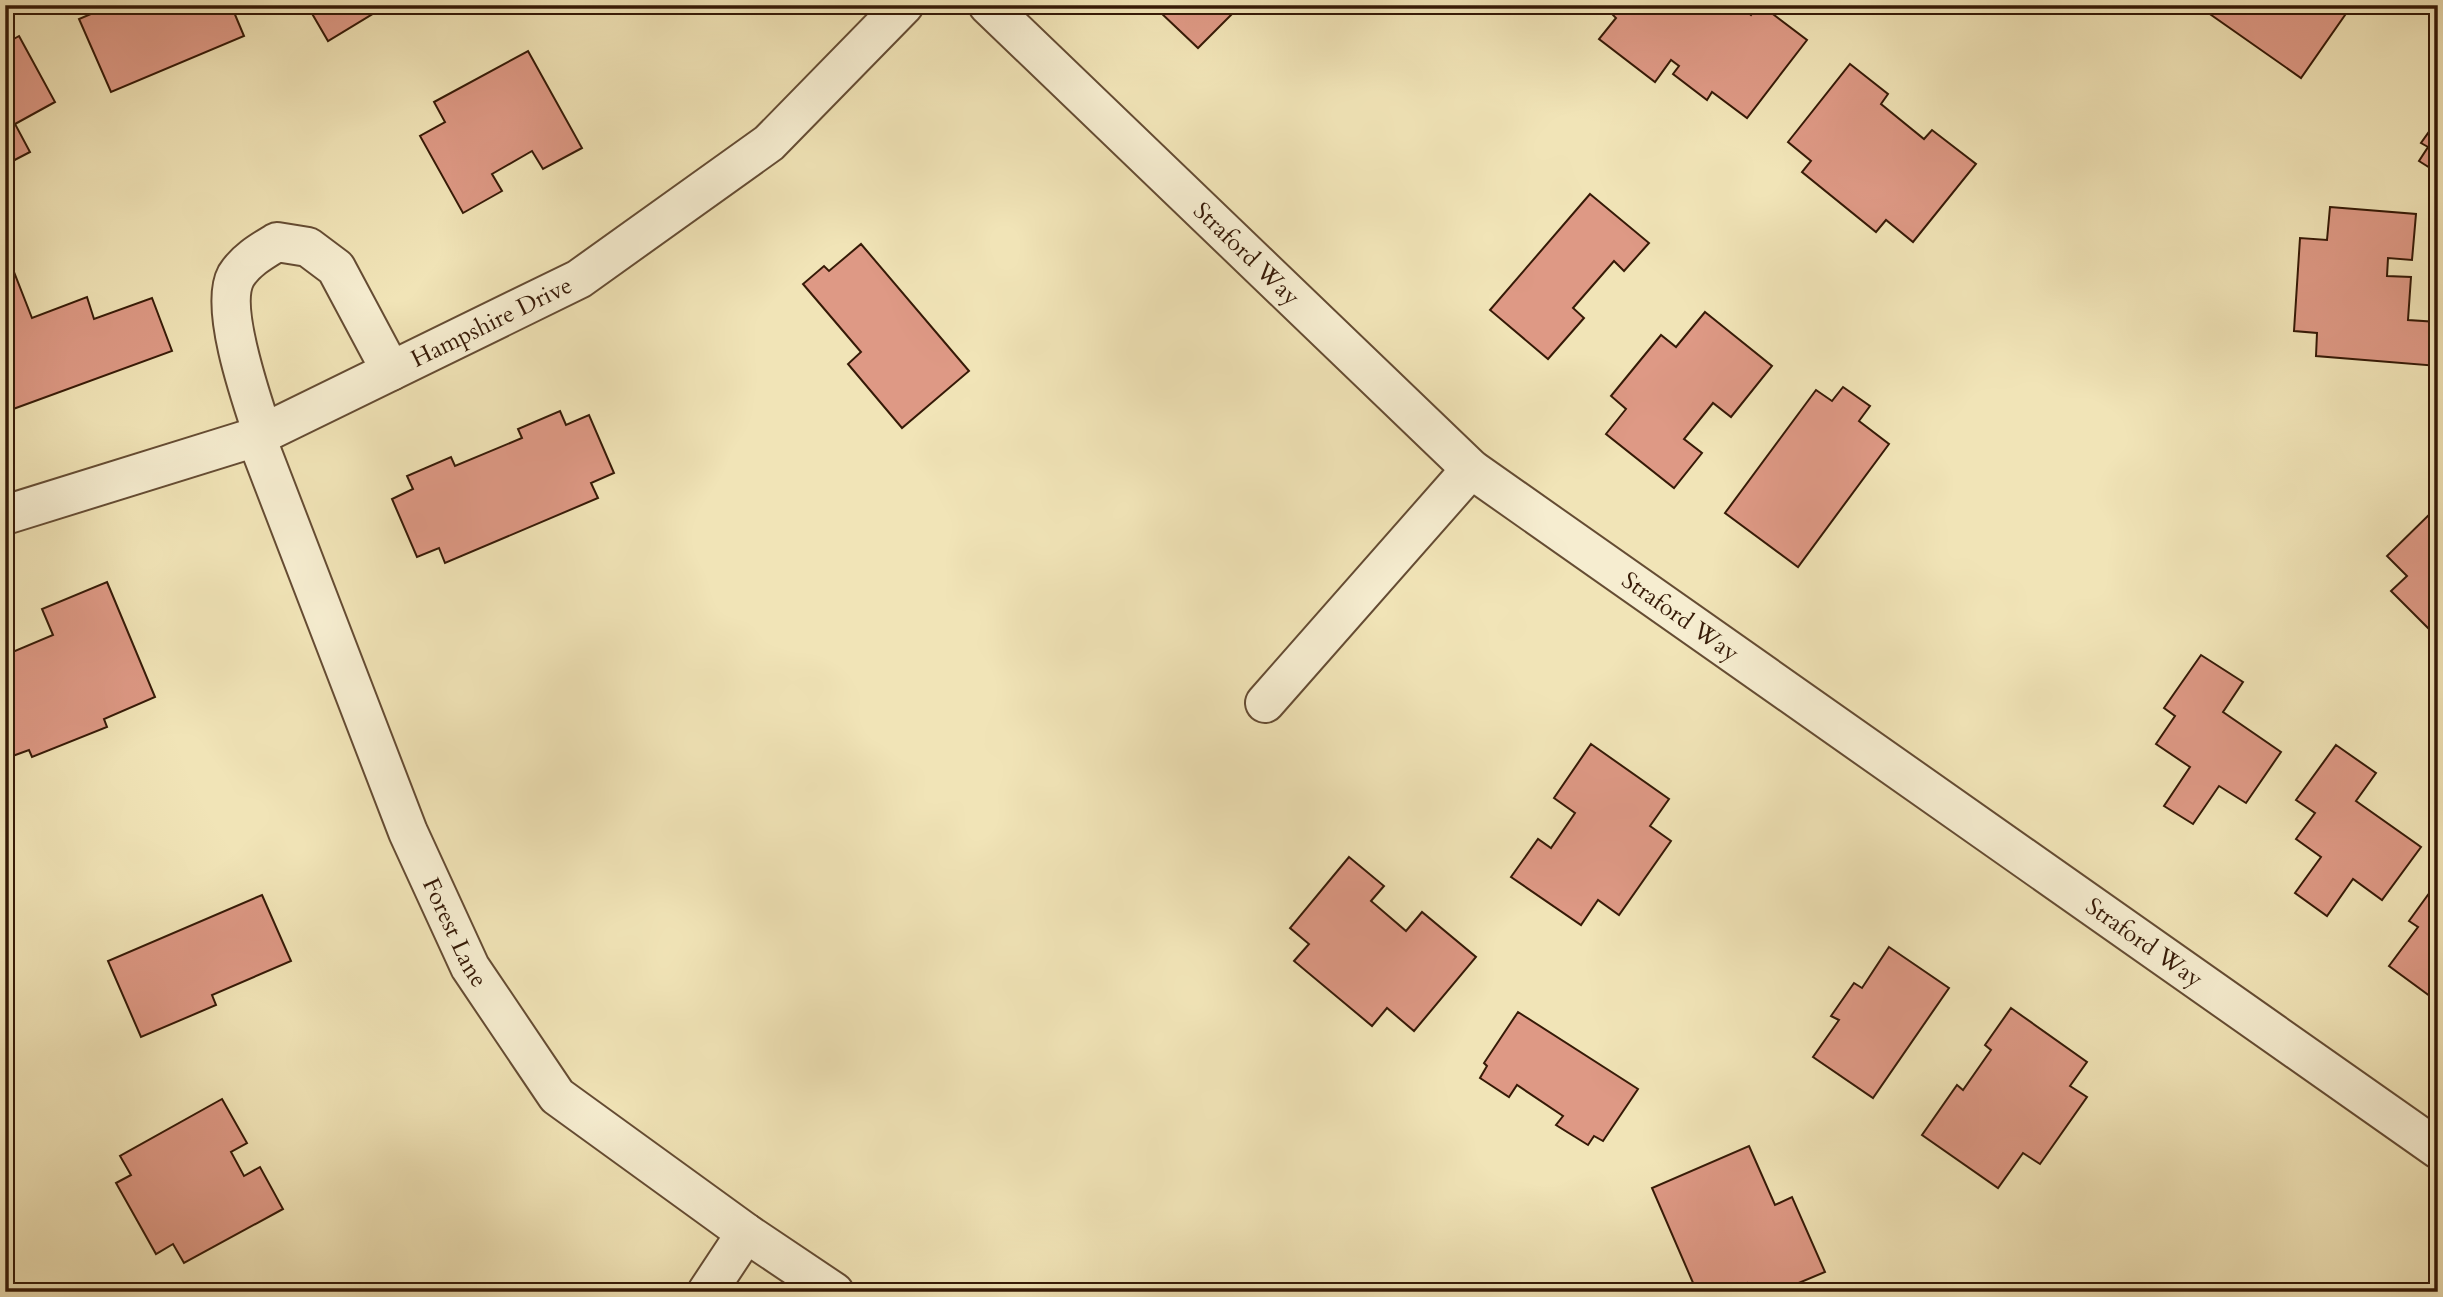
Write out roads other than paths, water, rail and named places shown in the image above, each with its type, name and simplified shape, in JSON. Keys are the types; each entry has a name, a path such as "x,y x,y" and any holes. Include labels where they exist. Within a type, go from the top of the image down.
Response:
{"street":[{"name":"Hampshire Drive","path":"5,515 260,436 579,279 769,143 904,5"},
{"name":"Straford Way","path":"988,5 1471,469 2438,1149"},
{"name":"Forest Lane","path":"391,371 336,268 308,247 277,242 252,257 235,278 231,311 260,436 408,832 470,967 557,1096 746,1233 834,1292"},
{"path":"1265,703 1471,469"},
{"path":"707,1292 746,1233"}]}
